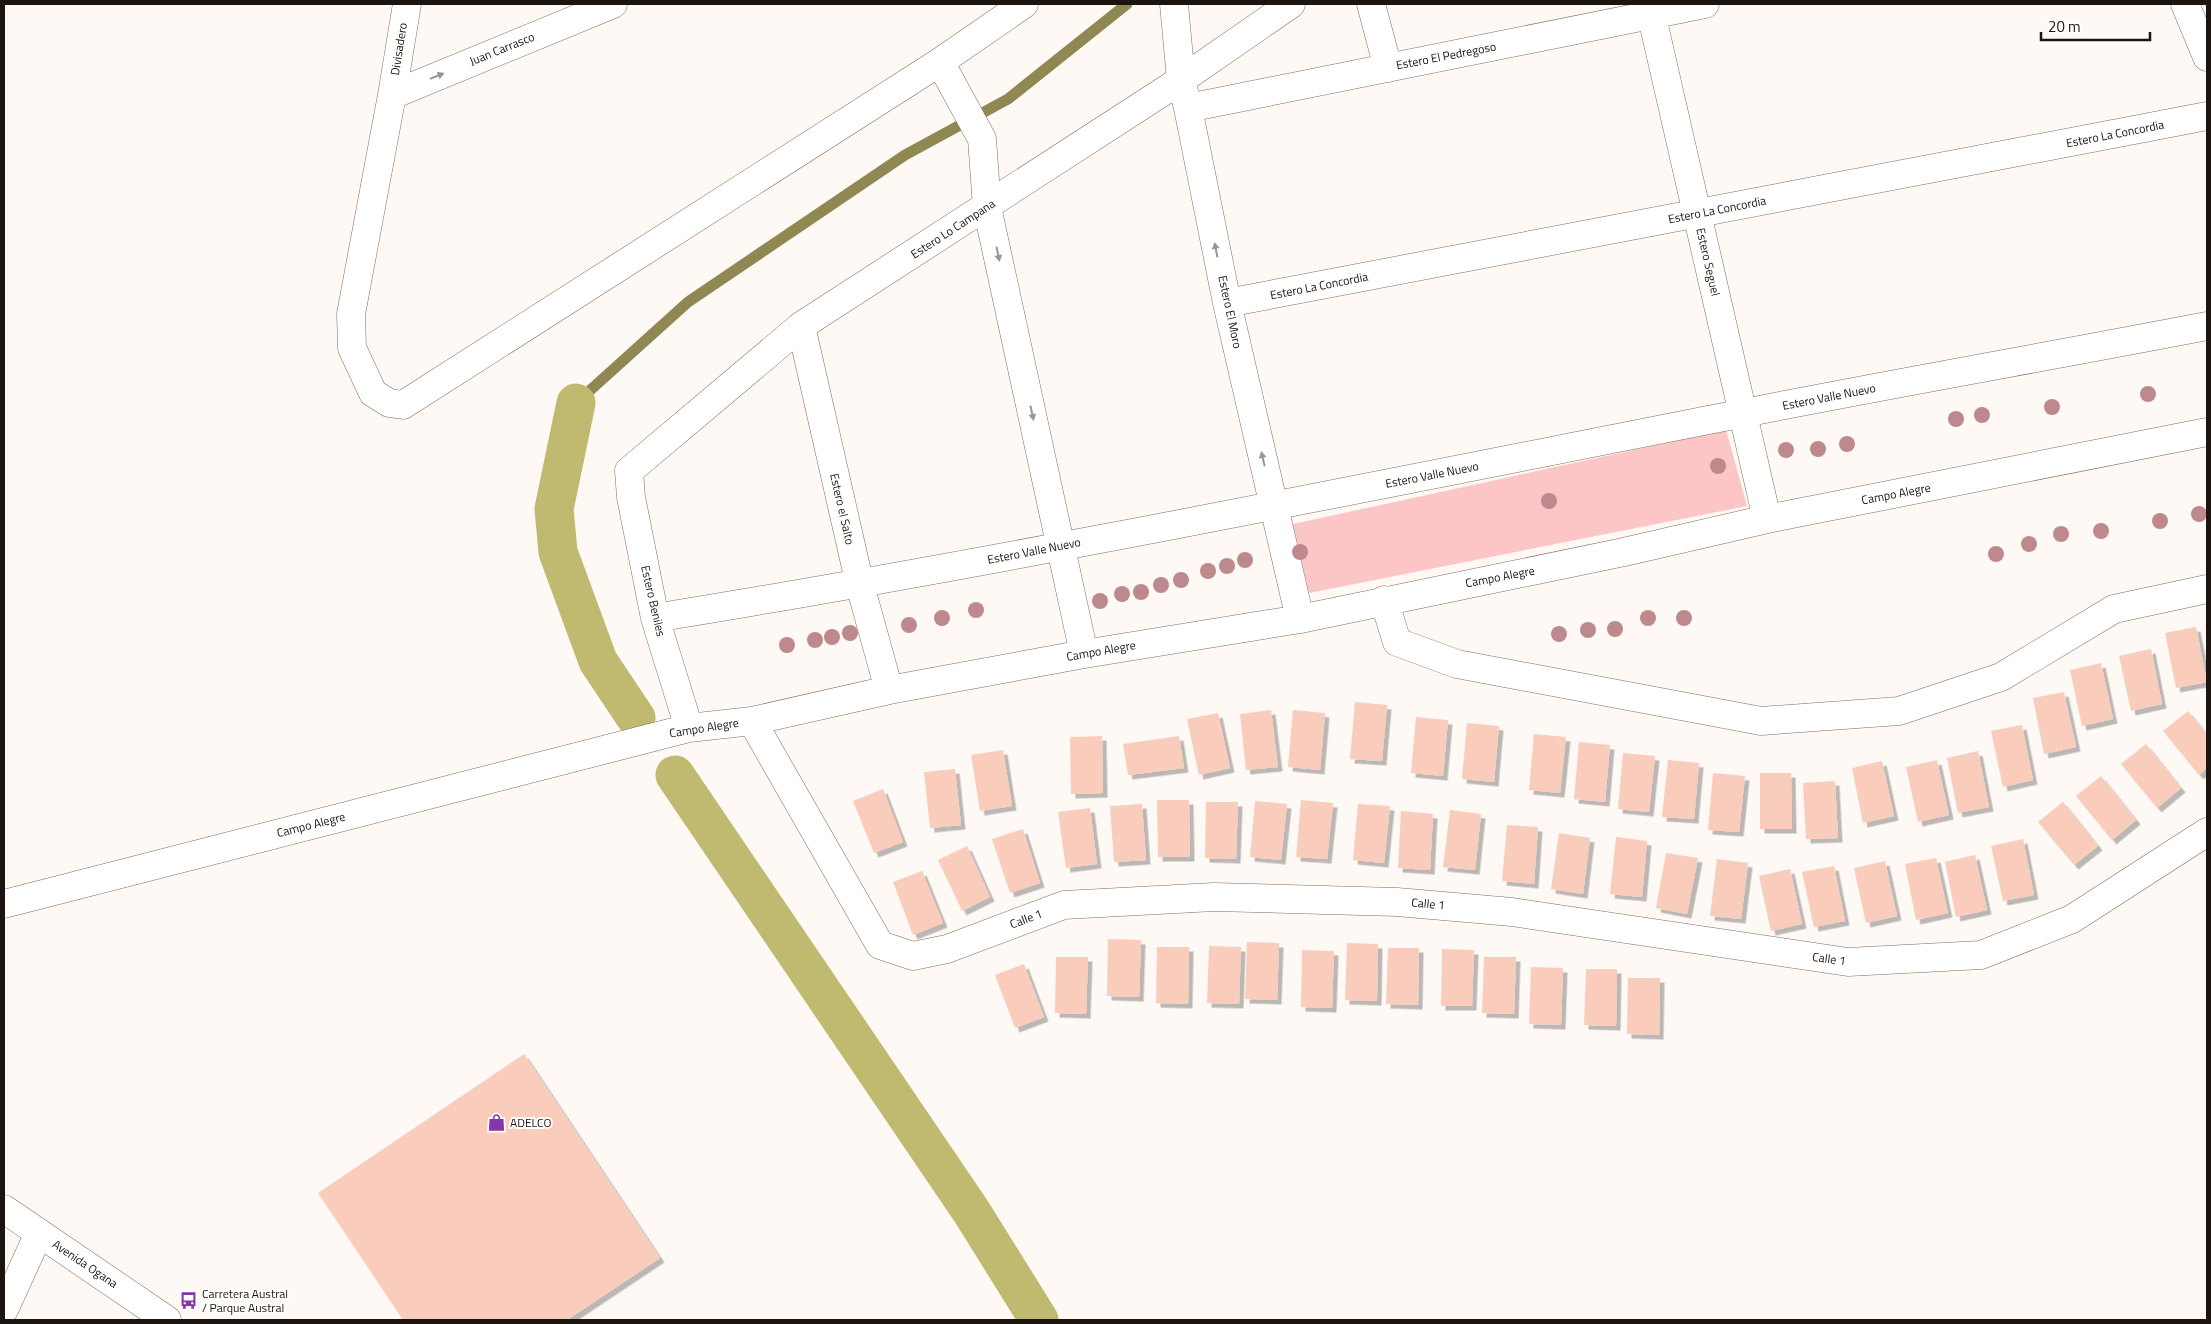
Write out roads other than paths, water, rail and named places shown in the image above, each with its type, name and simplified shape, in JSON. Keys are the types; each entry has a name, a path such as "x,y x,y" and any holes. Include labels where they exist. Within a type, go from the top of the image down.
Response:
{"street":[{"name":"Divisadero","path":"406,4 392,95 351,314 352,348 374,392 389,403 403,405 940,62 1024,4"},
{"name":"Juan Carrasco","path":"392,95 613,4"},
{"name":"Estero El Moro","path":"1174,4 1181,80 1227,303 1300,619"},
{"name":"Estero Lo Campana","path":"629,471 801,326 1181,80 1291,4"},
{"path":"1371,4 1388,68"},
{"name":"Estero El Pedregoso","path":"1188,108 1388,68 1651,9 1705,4"},
{"path":"2185,4 2207,57"},
{"name":"Estero Seguel","path":"1651,9 1767,519"},
{"path":"940,62 982,139 987,207 1084,654"},
{"name":"Estero La Concordia","path":"1227,303 2207,116"},
{"name":"Estero el Salto","path":"801,326 860,585 890,690"},
{"name":"Estero Valle Nuevo","path":"655,618 860,585 1274,507 1743,413 2207,326"},
{"name":"Campo Alegre","path":"4,904 689,728 752,721 890,690 1084,654 1300,619 1384,600 1624,552 1767,519 2207,432"},
{"name":"Estero Beniles","path":"629,471 631,497 655,618 689,728"},
{"path":"1384,600 1396,642 1457,664 1761,722 1899,711 2001,677 2114,608 2207,589"},
{"name":"Calle 1","path":"752,721 880,945 913,956 946,949 1064,905 1214,897 1397,902 1512,912 1848,962 1980,955 2072,919 2207,832"},
{"name":"Avenida Ogana","path":"4,1209 167,1320"},
{"path":"4,1310 39,1233"}],"waterway":[{"path":"576,403 688,302 905,155 1008,99 1127,4"},
{"path":"576,403 554,509 558,552 598,661 636,718"},
{"path":"675,775 971,1211 1039,1320"}],"place":[{"name":"ADELCO","path":"496,1123"},
{"name":"Carretera Austral / Parque Austral","path":"188,1301"}]}
